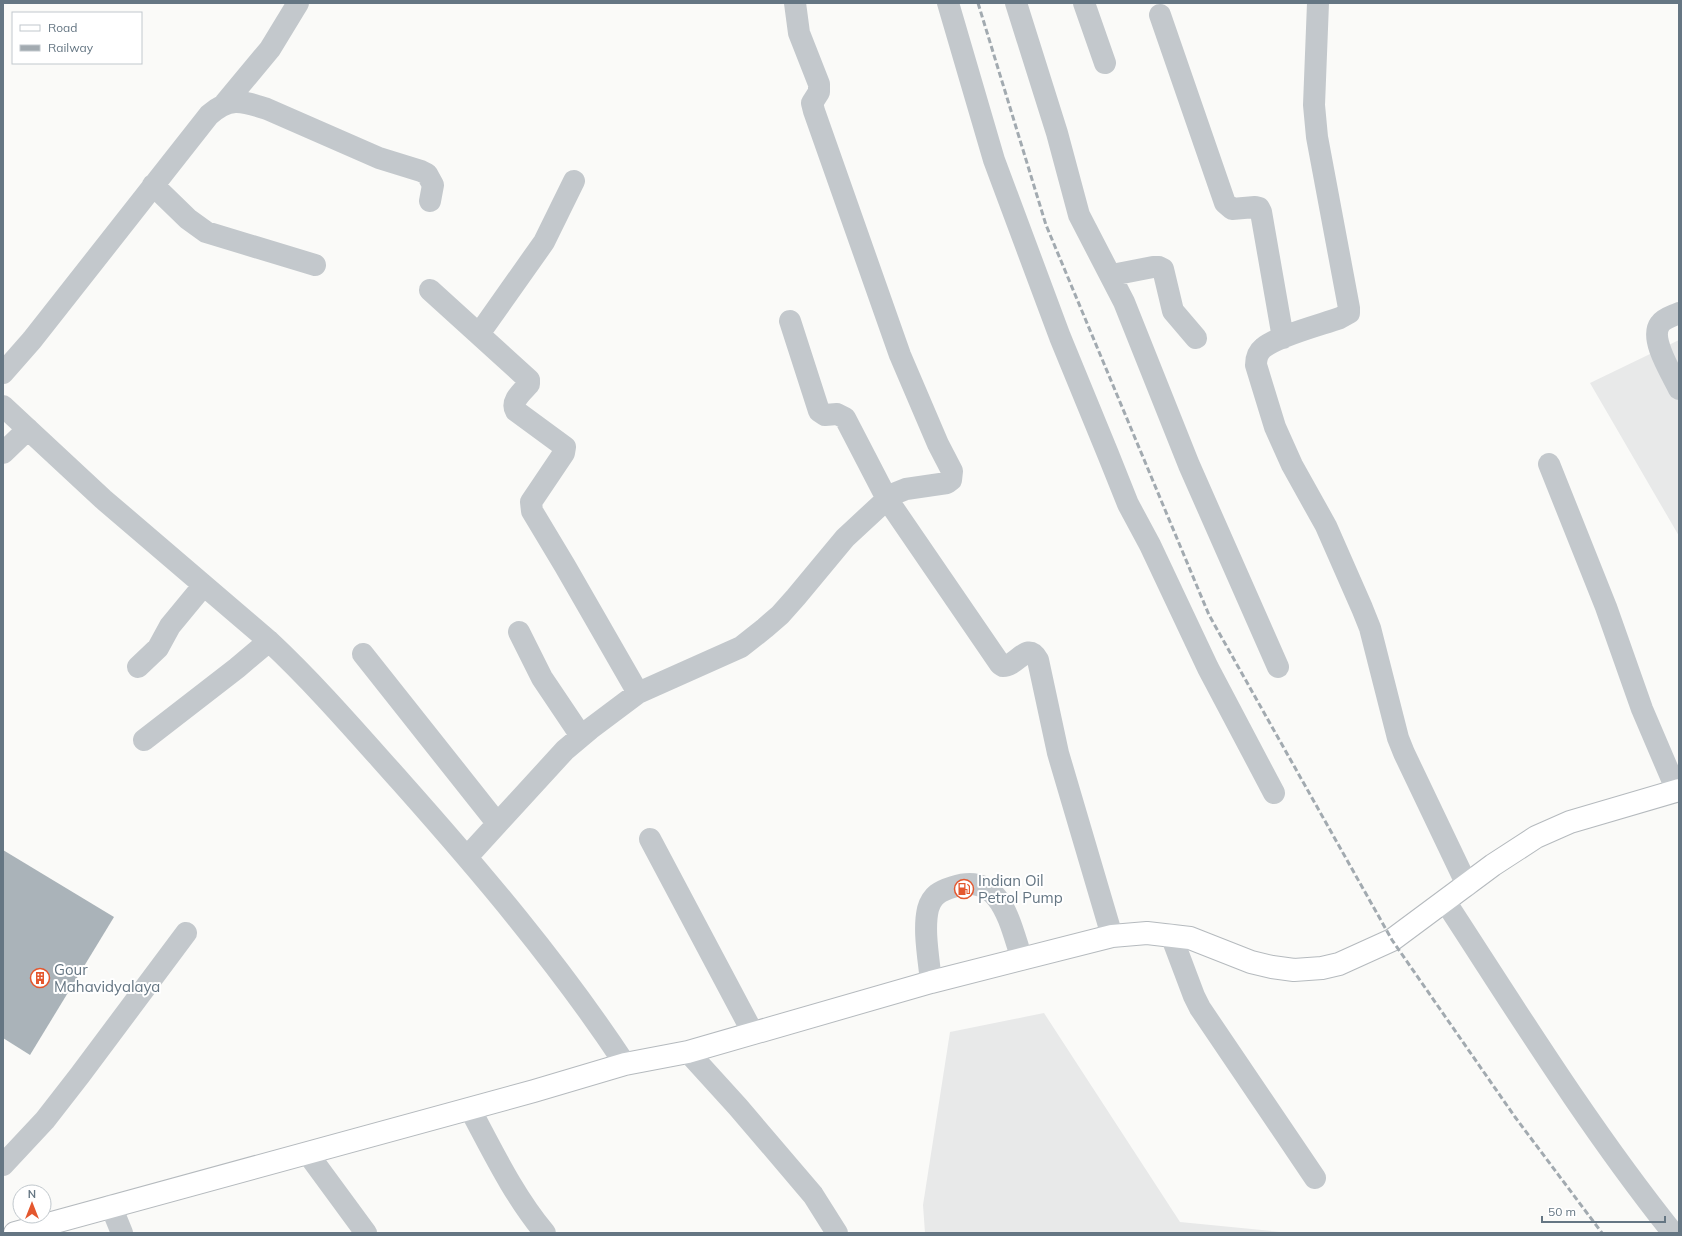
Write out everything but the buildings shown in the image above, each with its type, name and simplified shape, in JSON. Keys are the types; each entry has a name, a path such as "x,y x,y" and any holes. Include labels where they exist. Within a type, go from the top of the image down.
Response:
{"main road":[{"path":"15,1233 308,1154 625,1064 688,1052 931,982 1112,936 1147,933 1171,934 1190,938 1250,962 1272,967 1294,970 1322,968 1354,958 1392,940 1493,865 1536,838 1570,822 1678,790"}],"street":[{"path":"3,372 32,340 209,115 225,103 270,49 298,3"},
{"path":"467,856 565,750 581,736 638,693 741,647 765,628 792,601 845,538 887,499 906,489 951,480 952,471 938,444 900,354 814,111 812,103 819,92 819,88 799,33 795,3"},
{"path":"948,3 994,160 1060,337 1128,504 1150,545 1208,668 1274,793"},
{"path":"1016,3 1057,133 1079,215 1112,275 1124,302 1189,465 1278,667"},
{"path":"1084,3 1105,63"},
{"path":"1318,3 1314,105 1317,137 1349,313 1340,318 1283,338 1262,349 1256,360 1258,374 1275,427 1292,465 1326,526 1370,628 1401,746 1467,884"},
{"path":"1160,14 1225,203 1232,209 1255,207 1259,208 1261,212 1283,338"},
{"path":"225,103 236,102 267,109 364,152 421,171 427,174 433,185 430,201"},
{"path":"479,334 544,242 574,181"},
{"path":"153,185 188,219 206,232 315,265"},
{"path":"1112,275 1159,267 1163,270 1173,310 1196,338"},
{"path":"430,290 529,380 529,384 514,404 516,410 565,447 564,453 531,502 532,511 638,693"},
{"path":"1679,312 1662,322 1659,326 1656,337 1679,389"},
{"path":"790,321 819,411 825,415 837,414 845,418 887,499 1000,664 1005,666 1010,665 1026,652 1033,652 1038,660 1058,753 1112,936"},
{"path":"3,406 103,499 269,641 320,692 467,856 576,993 625,1064"},
{"path":"3,453 28,429"},
{"path":"1549,464 1606,607 1642,710 1678,790"},
{"path":"138,667 158,648 170,626 203,586"},
{"path":"519,632 542,678 581,736"},
{"path":"144,740 237,668 269,641"},
{"path":"363,654 497,823"},
{"path":"650,839 753,1034"},
{"path":"931,982 926,923 928,910 932,898 941,890 960,884 975,883 989,889 998,897 1022,959"},
{"path":"1445,900 1562,1080 1646,1200 1673,1233"},
{"path":"3,1165 45,1120 186,933"},
{"path":"1171,934 1194,996 1200,1008 1315,1178"},
{"path":"688,1052 738,1107 813,1195 837,1233"},
{"path":"470,1109 519,1198 545,1233"},
{"path":"308,1154 366,1233"},
{"path":"111,1206 122,1233"}],"shaded area":[{"path":"1679,340 1679,536 1590,383"},
{"path":"1044,1013 1180,1222 1291,1233 925,1233 923,1205 950,1032"}],"railway":[{"path":"978,3 1046,225 1209,615 1392,940 1515,1117 1602,1233"}],"place":[{"name":"Indian Oil Petrol Pump","path":"964,889"},
{"name":"Gour Mahavidyalaya","path":"40,978"}]}
